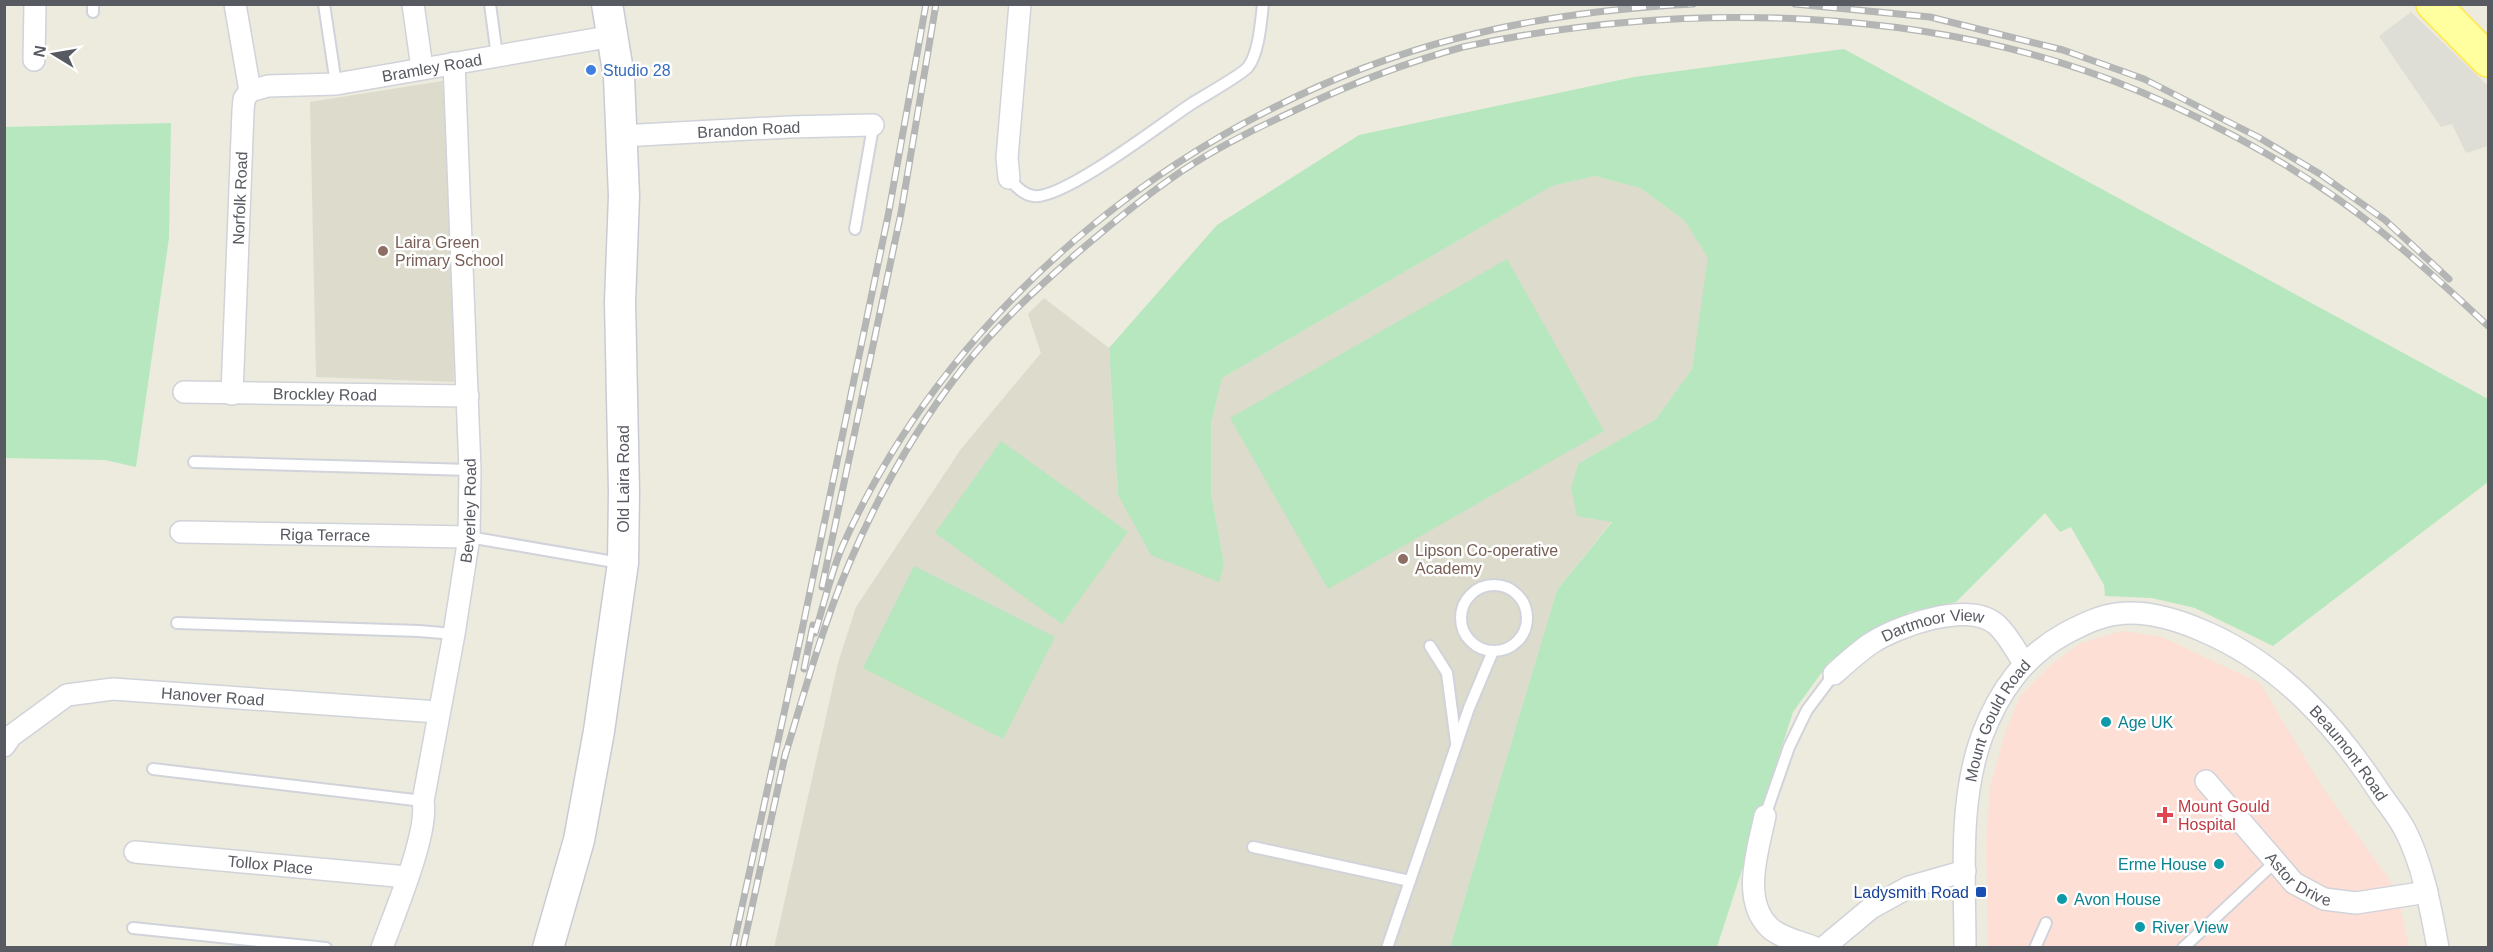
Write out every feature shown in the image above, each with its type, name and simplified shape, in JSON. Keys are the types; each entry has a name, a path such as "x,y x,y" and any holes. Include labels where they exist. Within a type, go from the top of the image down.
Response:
{"main road":[{"name":"Old Laira Road","path":"548,948 579,840 599,731 623,563 624,492 620,302 624,196 619,77 607,4"},
{"path":"2433,4 2488,60"},
{"path":"2464,4 2488,29"}],"street":[{"path":"34,60 35,4"},
{"name":"Norfolk Road","path":"232,394 243,111 244,99 250,91 235,4"},
{"path":"413,4 422,68"},
{"path":"1009,178 1007,158 1020,4"},
{"name":"Bramley Road","path":"250,91 268,86 336,84 613,36"},
{"name":"Beverley Road","path":"382,948 407,877 425,813 423,801 454,634 469,537 468,396 454,63"},
{"name":"Brandon Road","path":"621,136 789,127 873,126"},
{"name":"Brockley Road","path":"184,392 468,396"},
{"name":"Riga Terrace","path":"181,531 469,537"},
{"name":"Mount Gould Road","path":"1965,948 1968,789 1982,738 2002,692 2024,663 2046,644 2088,622 2138,613 2178,621"},
{"name":"Dartmoor View","path":"1834,674 1871,644 1898,630 1921,621 1958,616 1978,615 1997,625 2024,663"},
{"name":"Beaumont Road","path":"2178,621 2223,639 2278,674 2341,737 2405,830 2427,892 2438,948"},
{"name":"Hanover Road","path":"4,746 11,736 67,695 113,689 438,712"},
{"name":"Astor Drive","path":"2206,781 2294,883 2324,899 2356,903 2427,892"},
{"path":"1765,816 1754,868 1754,898 1760,915 1771,929 1816,948"},
{"name":"Tollox Place","path":"135,852 407,877"},
{"path":"1823,948 1871,908 1909,886 1965,871"}],"lane":[{"path":"324,4 336,84"},
{"path":"490,4 497,56"},
{"path":"1009,178 1018,189 1035,196 1055,192 1141,141 1248,67 1257,41 1263,4"},
{"path":"855,230 873,126"},
{"path":"194,462 470,470"},
{"path":"469,537 623,563"},
{"path":"1490,585 1510,590 1524,606 1527,616 1521,637 1513,645 1493,651 1475,645 1468,638 1461,620 1466,602 1472,594 1490,585"},
{"path":"177,623 454,634"},
{"path":"1430,646 1447,673 1456,746"},
{"path":"1388,948 1456,746 1493,651"},
{"path":"1765,816 1790,747 1807,710 1834,674"},
{"path":"153,769 423,801"},
{"path":"1253,847 1410,881"},
{"path":"2183,948 2274,862"},
{"path":"2036,948 2046,923"},
{"path":"133,928 326,948"}],"shaded area":[{"path":"2411,12 2488,86 2488,146 2466,153 2452,124 2441,127 2379,36"},
{"name":"Laira Green Primary School","path":"449,80 454,382 316,377 310,102"},
{"name":"Lipson Co-operative Academy","path":"1595,176 1640,188 1684,220 1709,257 1692,369 1656,419 1579,463 1612,521 1557,590 1450,947 774,948 838,663 856,607 961,449 1041,353 1028,314 1044,298 1109,348 1118,495 1224,563 1211,494 1211,424 1222,378 1552,186"},
{"name":"Mount Gould Hospital","path":"2122,631 2162,637 2260,683 2323,788 2389,879 2398,896 2409,947 1988,948 1986,842 1990,787 2005,733 2020,696 2053,663 2081,643"}],"green space":[{"path":"1844,49 2488,399 2488,482 2273,646 2195,608 2152,598 2105,596 2104,585 2071,527 2060,532 2045,513 1956,602 1909,612 1830,661 1793,712 1717,947 1450,947 1557,590 1612,522 1577,516 1571,488 1579,463 1656,419 1692,369 1708,257 1684,220 1640,188 1595,176 1552,186 1222,378 1211,424 1211,494 1224,563 1219,582 1151,555 1118,495 1109,348 1217,225 1359,135 1634,77"},
{"path":"171,123 169,238 136,467 105,460 5,458 5,127"},
{"path":"1507,259 1604,431 1328,589 1230,418"},
{"path":"1001,441 1128,532 1062,624 935,533"},
{"path":"914,566 1055,637 1003,739 863,668"}],"railway":[{"path":"733,948 888,216 926,4"},
{"path":"822,587 901,213 936,4"},
{"path":"815,633 843,545 891,455 949,371 1018,293 1095,224 1178,162 1268,111 1361,69 1458,38 1574,15 1693,4"},
{"path":"1795,4 1930,17 2063,50 2144,79 2258,137 2320,174 2385,220 2449,279"},
{"path":"784,759 830,612 872,513 899,463 945,391 1002,323 1061,267 1120,218 1180,172 1209,154 1261,126 1341,90 1401,66 1463,47 1546,32 1631,22 1718,18 1806,19 1893,27 1979,42 2062,63 2173,106 2236,137 2298,173 2383,233 2488,326"},
{"path":"804,669 813,625"},
{"path":"743,948 786,751"}],"place":[{"name":"Studio 28","path":"591,70"},
{"name":"Laira Green Primary School","path":"383,251"},
{"name":"Lipson Co-operative Academy","path":"1403,559"},
{"name":"Age UK","path":"2106,722"},
{"name":"Mount Gould Hospital","path":"2165,815"},
{"name":"Erme House","path":"2219,864"},
{"name":"Ladysmith Road","path":"1981,892"},
{"name":"Avon House","path":"2062,899"},
{"name":"River View","path":"2140,927"}]}
